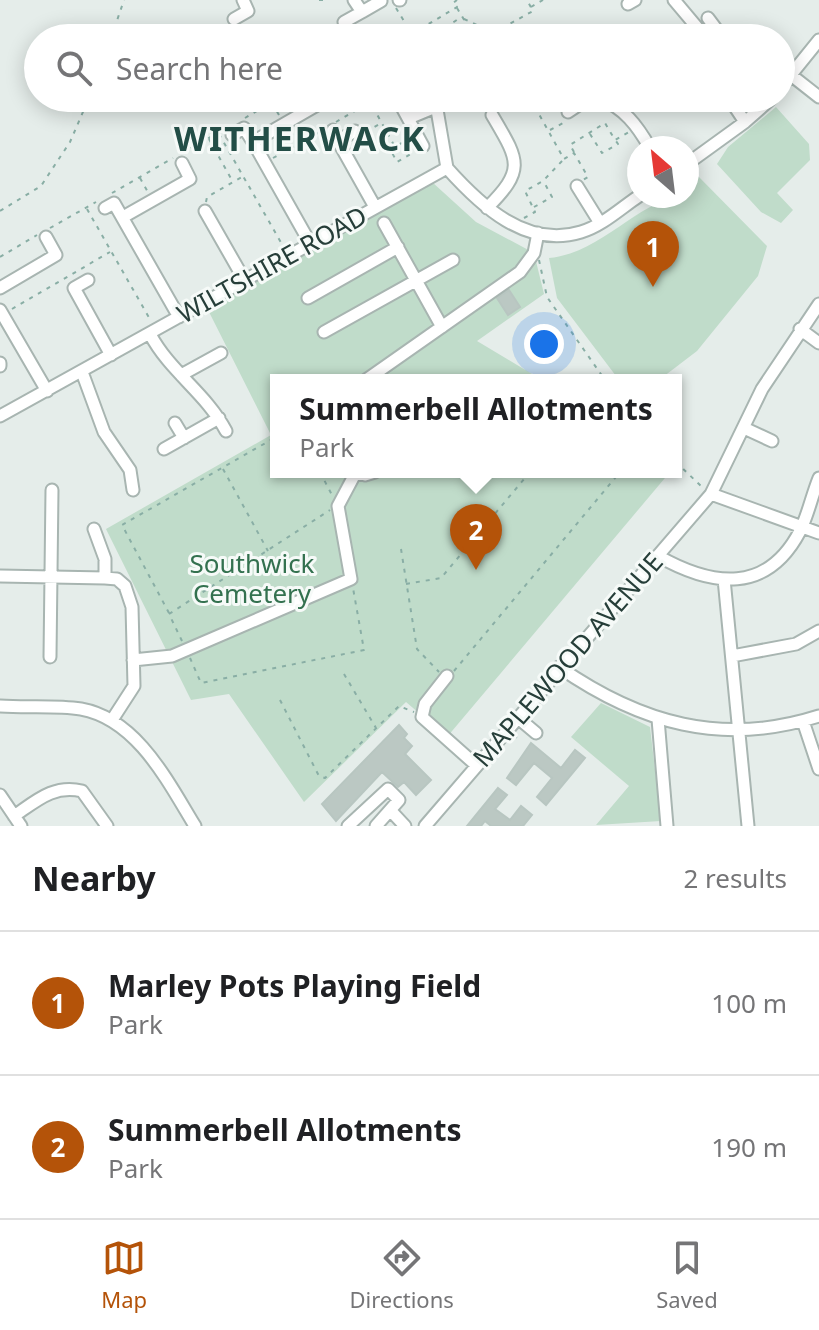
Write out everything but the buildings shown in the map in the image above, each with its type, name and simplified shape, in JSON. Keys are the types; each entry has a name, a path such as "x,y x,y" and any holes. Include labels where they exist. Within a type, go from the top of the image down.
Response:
{"street":[{"path":"234,19 248,11 243,0"},
{"path":"354,0 362,12"},
{"path":"674,0 694,24"},
{"path":"344,22 394,1"},
{"path":"708,18 712,24"},
{"path":"795,70 819,40"},
{"path":"795,78 819,97"},
{"path":"253,142 305,112"},
{"path":"405,112 423,146"},
{"path":"409,118 422,112"},
{"path":"438,112 447,168 487,208 532,231 560,236 581,232 627,204"},
{"path":"624,112 643,136"},
{"path":"738,112 745,122"},
{"path":"699,155 756,112"},
{"path":"487,208 510,185 516,170 510,145 492,115"},
{"path":"232,130 244,128 310,243"},
{"path":"355,131 335,136 375,207"},
{"path":"123,217 190,179 182,163"},
{"name":"WILTSHIRE ROAD","path":"0,416 447,168"},
{"path":"577,186 600,223"},
{"path":"102,204 114,203 179,317"},
{"path":"205,211 245,281"},
{"path":"384,223 442,327"},
{"path":"375,374 520,272 534,253 532,231"},
{"path":"0,288 56,255 46,237"},
{"path":"308,298 398,247"},
{"path":"324,332 453,260"},
{"path":"88,280 74,288 111,355"},
{"name":"MAPLEWOOD AVENUE","path":"425,826 559,667 658,556 701,500 711,494 762,389 819,304"},
{"path":"1,312 47,391"},
{"path":"800,329 819,343"},
{"path":"153,332 163,359 213,406 226,431"},
{"path":"181,375 221,353"},
{"path":"82,372 104,432 130,470 133,490"},
{"path":"164,449 219,418"},
{"path":"175,423 184,438"},
{"path":"744,428 772,441"},
{"path":"133,660 172,656 351,579 338,506 348,493 352,478"},
{"path":"658,556 688,573 724,579 764,573 787,553 802,527 819,478"},
{"path":"50,657 52,490"},
{"path":"711,494 819,533"},
{"path":"94,529 105,559 105,578"},
{"path":"0,576 117,579 130,595 134,686 112,720"},
{"path":"724,579 736,728 748,826"},
{"path":"732,656 796,644 819,631"},
{"path":"559,667 619,705 658,719 706,728 736,728 776,727 819,716"},
{"path":"447,677 425,704 422,717 476,765"},
{"path":"0,706 78,708 112,720 140,746 195,826"},
{"path":"517,717 536,733"},
{"path":"658,719 667,826"},
{"path":"803,721 819,769"},
{"path":"0,795 17,821 49,792 71,788 82,791 107,826"},
{"path":"348,826 385,789 391,790 399,800 376,826"},
{"path":"391,811 405,826"}],"path":[{"path":"116,24 124,0"},
{"path":"319,0 325,0"},
{"path":"457,0 453,3 467,24"},
{"path":"509,24 533,11 527,0"},
{"path":"531,7 543,0"},
{"path":"394,1 405,24"},
{"path":"429,24 457,7"},
{"path":"463,18 475,24"},
{"path":"452,24 463,18"},
{"path":"0,211 41,186 70,142 83,112"},
{"path":"245,117 254,112"},
{"path":"277,112 284,124"},
{"path":"265,162 352,112"},
{"path":"376,112 395,147"},
{"path":"538,112 564,159"},
{"path":"549,131 573,118 568,112"},
{"path":"559,150 605,123 618,144 602,153 589,133"},
{"path":"615,140 638,127"},
{"path":"113,192 218,133 232,130"},
{"path":"218,133 289,256"},
{"path":"417,135 390,149 397,162 423,146"},
{"path":"209,138 233,182"},
{"path":"570,145 588,177 577,186"},
{"path":"532,231 524,218 535,212 525,191 543,181 574,153"},
{"path":"205,211 207,197 243,176"},
{"path":"140,177 153,200"},
{"path":"533,207 552,197 543,181"},
{"path":"0,257 86,208 102,204"},
{"path":"86,208 153,332"},
{"path":"1,312 111,252"},
{"path":"534,253 544,272 547,297 601,374"},
{"path":"270,440 122,525 201,683 364,650 351,579"},
{"path":"223,467 268,551"},
{"path":"682,467 711,494"},
{"path":"169,614 338,506 323,478"},
{"path":"406,584 441,578 525,478"},
{"path":"401,549 417,649 447,677 463,663 615,478"},
{"path":"344,674 376,728"},
{"path":"280,700 319,776 325,778 399,706 405,705 422,717"}],"green space":[{"path":"770,112 780,112 809,144 810,160 777,193 793,210 781,223 761,212 717,164 728,147"},
{"path":"699,177 767,246 758,276 697,351 667,374 614,374 557,298 549,258 587,246 649,208 699,208"},
{"name":"Southwick Cemetery","path":"432,182 476,222 534,253 544,294 477,341 532,374 270,374 270,433 207,308"},
{"name":"Southwick Cemetery","path":"270,436 270,478 665,478 447,737 406,702 304,802 229,694 191,700 106,529"},
{"path":"601,703 650,727 661,821 596,825 629,786 571,737"}],"place":[{"name":"Marley Pots Playing Field","path":"653,287"},
{"name":"Summerbell Allotments","path":"476,570"}],"district":[{"name":"WITHERWACK","path":"300,139"}]}
